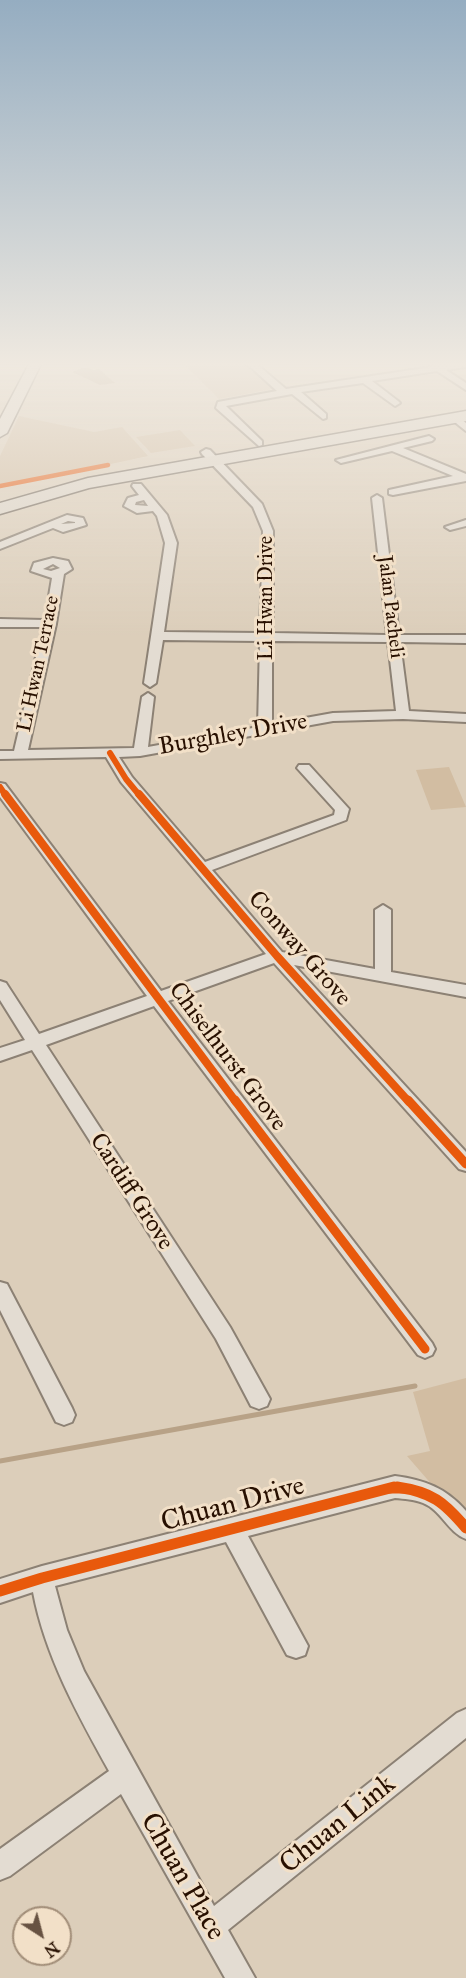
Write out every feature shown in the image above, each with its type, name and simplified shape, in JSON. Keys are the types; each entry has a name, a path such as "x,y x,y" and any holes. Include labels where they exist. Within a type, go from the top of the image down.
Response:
{"main road":[{"path":"0,509 88,483 216,454"},
{"path":"0,494 69,477 220,454"}],"street":[{"path":"341,460 363,454"},
{"path":"409,454 465,477"},
{"name":"Li Hwan Drive","path":"210,456 258,506 268,531 265,730"},
{"path":"393,492 465,477"},
{"path":"136,486 166,524 171,543 140,752"},
{"path":"144,497 132,500 129,506 137,510 155,508"},
{"name":"Jalan Pacheli","path":"377,498 403,715"},
{"path":"0,546 56,523"},
{"path":"450,527 466,523"},
{"name":"Li Hwan Terrace","path":"20,755 50,624 58,573"},
{"path":"0,623 50,624"},
{"path":"157,636 466,639"},
{"name":"Burghley Drive","path":"0,755 140,752 333,717 403,715 466,718"},
{"name":"Conway Grove","path":"110,753 126,778 276,956 466,1164"},
{"path":"202,868 341,817 342,809 304,768"},
{"name":"Chiselhurst Grove","path":"0,787 157,998 425,1349"},
{"path":"383,910 383,974"},
{"path":"0,1055 276,956 466,991"},
{"name":"Cardiff Grove","path":"0,987 223,1333 259,1399"},
{"path":"0,1290 64,1415"},
{"name":"Chuan Drive","path":"0,1591 42,1578 395,1487 422,1490 438,1497 466,1528"},
{"name":"Chuan Drive","path":"231,1529 296,1646"},
{"name":"Chuan Place","path":"42,1578 56,1631 88,1708 166,1854 241,1978"},
{"name":"Chuan Link","path":"210,1927 466,1722"},
{"path":"0,1866 124,1775"}],"shaded area":[{"path":"146,454 148,456 0,488 0,456"},
{"path":"449,767 466,807 431,810 416,770"},
{"path":"466,1378 466,1524 407,1456 430,1451 413,1392"}],"waterway":[{"path":"0,1461 415,1386"}],"cycle path":[{"path":"0,486 108,465"},
{"path":"110,753 126,779 277,956 466,1164"},
{"path":"0,787 157,998 425,1349"},
{"path":"0,1591 42,1578 395,1487 420,1491 436,1498 466,1528"}]}
